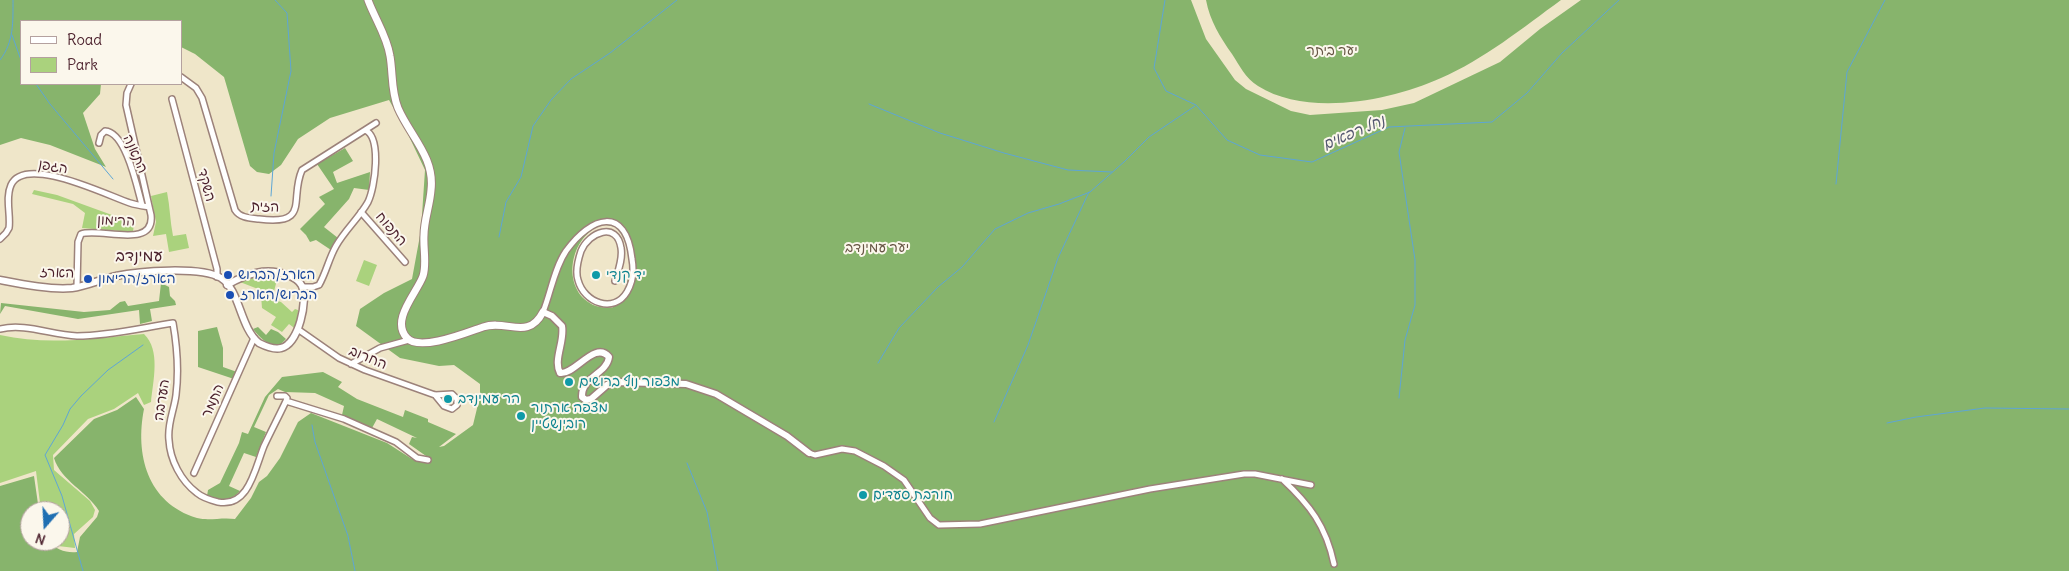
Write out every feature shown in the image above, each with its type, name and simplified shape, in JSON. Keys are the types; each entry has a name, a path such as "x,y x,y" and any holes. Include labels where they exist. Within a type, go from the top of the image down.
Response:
{"main road":[{"path":"368,0 386,40 390,55 393,92 398,108 423,150 432,178 424,234 423,277 407,302 404,314 404,332 409,340 416,343 430,342 495,324 522,328 537,321 543,312"}],"street":[{"name":"הזית","path":"182,78 199,92 235,210 238,215 245,217 273,221 287,218 293,213 296,206 302,170 376,123"},
{"path":"131,85 127,93 126,105 149,207"},
{"name":"השקד","path":"172,99 217,269 217,276"},
{"path":"302,287 319,285 338,242 361,212 372,191 374,143 370,134 365,130"},
{"name":"התאנה","path":"99,143 104,131 110,132 119,139 129,162 142,206"},
{"name":"הגפן","path":"0,239 8,228 10,186 16,180 27,175 58,176 132,204 149,207"},
{"name":"הרימון","path":"78,287 78,242 82,234 91,232 122,235 142,233 151,224 149,207"},
{"name":"התפוח","path":"361,212 405,262"},
{"path":"615,281 621,249 616,237 603,231 591,237 584,244 577,269 578,280 586,294 594,302 607,305 624,297 632,279 632,251 626,232 620,226 611,222 593,224 583,231 566,252 557,268 543,312 552,316 562,326 558,368 560,373 569,372 593,354 601,352 606,353 609,357 608,364 586,384 582,390 582,397 586,400 591,399 607,385 619,382 686,384 716,394 788,436 815,456 842,449 855,451 884,466 904,480 930,518 939,525 980,524 1123,494 1244,474 1254,474 1312,485"},
{"name":"הארז","path":"0,281 58,288 78,287 116,276 139,273 184,271 217,276"},
{"path":"217,276 227,284 254,338 261,344 279,349 286,346 299,330 304,294 302,287 292,277 271,271 252,273 227,284"},
{"name":"הערבה","path":"0,329 17,327 84,336 173,323 177,378 176,397 169,428 170,450 179,472 191,488 200,495 217,502 233,501 245,492 286,401"},
{"name":"החרוב","path":"299,330 351,364 434,395"},
{"name":"התמר","path":"194,473 254,338"},
{"path":"351,364 380,348 409,340"},
{"path":"277,396 285,396 287,398 286,401 344,419 396,442 418,458 428,460"},
{"path":"1282,479 1312,509 1329,542 1334,564"}],"green space":[{"name":"יער עמינדב","path":"0,0 1191,0 1206,39 1235,80 1246,89 1291,111 1310,115 1382,110 1414,103 1500,62 1540,29 1581,0 2069,0 2069,571 0,571 0,486 34,476 38,501 20,501 20,551 77,552 80,537 97,517 99,511 62,473 54,458 94,419 117,410 136,397 144,409 141,443 144,459 148,475 156,489 166,501 180,511 197,518 235,519 251,498 259,482 267,476 280,458 298,422 311,413 387,443 412,459 426,460 426,456 409,444 412,437 417,438 377,419 372,428 342,415 344,406 315,393 285,392 278,389 269,395 254,427 266,432 256,457 244,453 229,486 240,491 233,497 225,499 207,496 208,490 220,483 239,443 242,432 248,434 265,397 282,377 323,372 342,382 338,387 357,399 403,417 405,410 428,419 428,422 456,434 439,447 444,446 473,425 480,396 480,384 454,365 439,366 400,358 356,326 360,309 384,293 412,279 421,230 425,170 389,100 330,118 298,139 281,165 269,174 257,172 250,166 224,77 195,54 182,48 182,20 20,20 20,85 101,85 100,94 83,113 95,149 106,167 50,145 21,138 0,145","holes":["601,225 617,228 624,236 629,252 628,281 623,296 612,308 598,307 585,299 577,290 573,278 575,253 581,242 590,232"]},
{"name":"יער ביתר","path":"1206,0 1561,0 1488,53 1441,78 1421,86 1374,99 1324,103 1300,101 1278,95 1253,83 1243,72 1220,35 1210,15"},
{"path":"345,148 353,161 333,172 337,183 370,172 369,190 354,188 349,199 324,227 338,238 331,250 316,240 310,242 300,229 325,204 319,197 334,189 317,164"},
{"path":"34,190 57,195 134,223 133,232 82,228 85,213 73,204 32,194"},
{"path":"167,192 173,236 186,234 189,248 169,252 166,234 153,236 156,222 151,196"},
{"path":"364,260 377,265 369,286 356,281"},
{"path":"259,275 278,276 272,299 281,302 292,312 295,309 298,310 297,330 289,324 282,332 271,325 276,317 262,308 261,295 257,295 258,289 240,282"},
{"path":"161,283 169,287 170,296 176,305 150,309 152,321 140,324 139,310 78,319 5,306 0,314 1,303 84,312 110,310 120,302 125,301 128,306 159,301"},
{"path":"217,327 223,348 223,367 237,372 234,379 198,367 198,331"},
{"path":"258,327 266,335 271,329 286,339 279,346 267,343 253,329"},
{"path":"144,334 153,348 155,366 151,402 144,405 138,393 114,409 88,419 53,455 54,470 90,501 95,510 93,517 74,534 75,548 70,547 70,501 40,501 36,471 0,483 0,335 54,341"}],"waterway":[{"path":"0,60 5,53 10,39 13,24 13,0"},
{"path":"271,196 274,153 291,71 287,13 275,0"},
{"path":"499,237 506,202 521,177 533,126 551,100 571,79 610,53 677,0"},
{"name":"נחל רפאים","path":"1165,0 1154,68 1166,91 1196,105 1227,140 1260,155 1312,162 1389,127 1492,122 1527,93 1562,53 1619,0"},
{"path":"1836,184 1847,72 1885,0"},
{"path":"12,35 20,57"},
{"path":"37,85 50,104 113,179"},
{"path":"869,104 940,133 1004,153 1068,170 1112,172"},
{"path":"878,363 899,328 938,287 962,267 995,229 1028,213 1090,192 1149,137 1195,106"},
{"path":"1399,398 1405,340 1415,305 1415,260 1399,152 1405,128"},
{"path":"994,422 1028,345 1058,258 1089,192"},
{"path":"83,571 62,496 45,455 70,409 81,396 108,370 143,345"},
{"path":"1887,423 1916,417 1985,408 2069,409"},
{"path":"312,425 315,442 348,536 355,571"},
{"path":"687,463 707,512 718,571"}],"place":[{"name":"הארז/הברוש","path":"228,275"},
{"name":"יד קנדי","path":"596,275"},
{"name":"הארז/הרימון","path":"88,279"},
{"name":"הברוש/הארז","path":"230,295"},
{"name":"מצפור נוף ברושים","path":"569,382"},
{"name":"הר עמינדב","path":"448,399"},
{"name":"מצפה ארתור רובינשטיין","path":"521,416"},
{"name":"חורבת סעדים","path":"863,495"}],"district":[{"name":"עמינדב","path":"139,256"}]}
